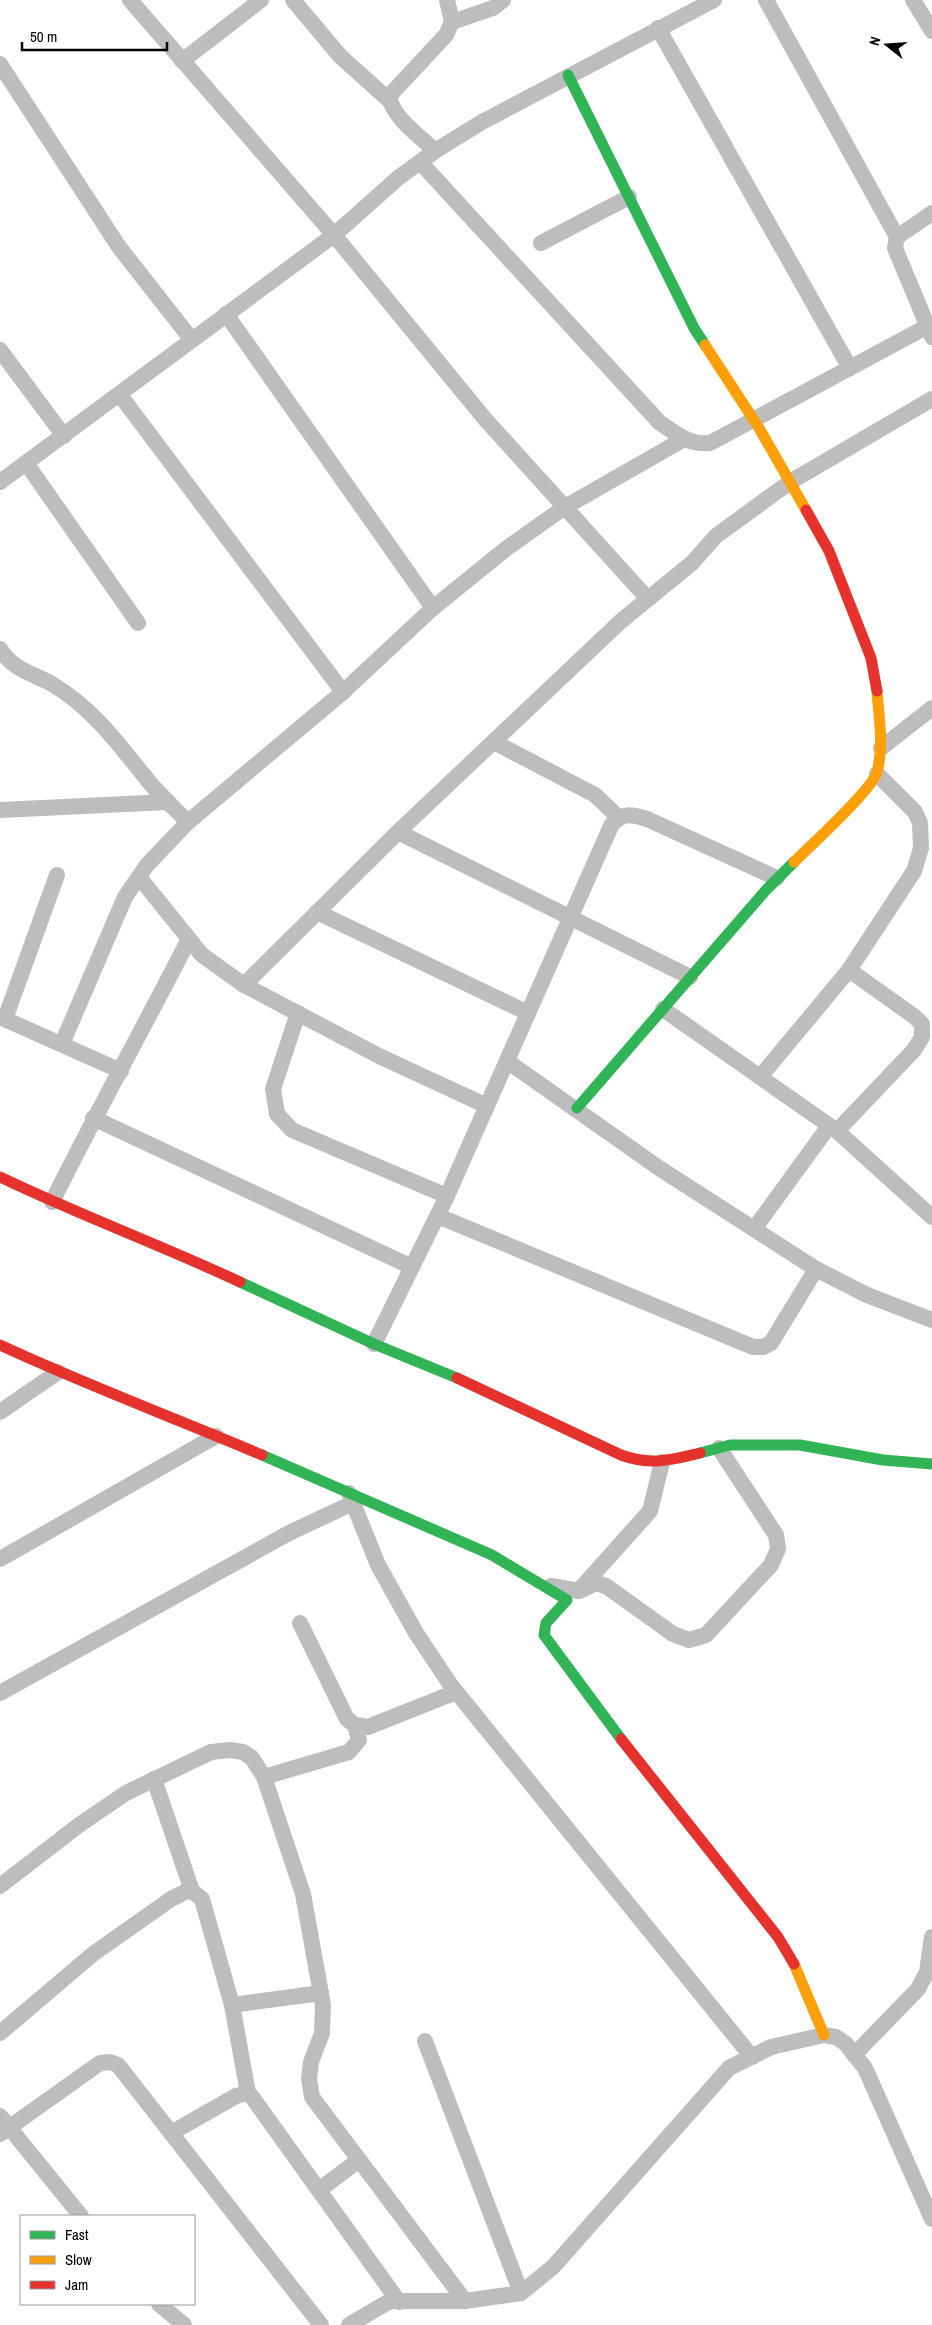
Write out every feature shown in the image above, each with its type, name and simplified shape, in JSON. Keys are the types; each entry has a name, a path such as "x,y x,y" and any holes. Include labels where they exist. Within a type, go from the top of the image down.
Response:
{"street":[{"path":"130,0 334,235 485,419 648,599"},
{"path":"182,61 261,0"},
{"path":"293,0 340,56 390,101"},
{"path":"435,151 394,110 390,101 390,94 446,35 452,22 447,0"},
{"path":"452,22 493,8 503,0"},
{"path":"0,482 334,235 398,178 435,151 482,122 568,75 714,0"},
{"path":"420,162 660,423 684,439 698,444 710,443 850,368 930,332 895,248 897,237 766,0"},
{"path":"920,2 932,31"},
{"path":"658,28 850,368"},
{"path":"0,64 119,247 192,340"},
{"path":"568,75 694,328 754,420 829,551 871,658 877,684 880,748 878,774 865,790 777,878 577,1108"},
{"path":"541,243 629,197"},
{"path":"897,237 932,213"},
{"path":"226,314 433,608"},
{"path":"0,350 64,436"},
{"path":"120,395 343,692"},
{"path":"244,984 398,832 622,621 692,563 716,536 790,482 932,399"},
{"path":"62,1044 125,897 147,865 188,822 343,692 433,608 507,548 565,507 684,439"},
{"path":"26,463 138,623"},
{"path":"0,649 6,659 20,670 52,684 91,712 168,802 188,822"},
{"path":"880,748 932,708"},
{"path":"494,742 595,795 618,817"},
{"path":"760,1077 848,970 914,871 922,848 920,823 915,812 878,774"},
{"path":"0,810 168,802"},
{"path":"374,1344 448,1196 611,826 618,817 629,814 647,819 777,878"},
{"path":"398,832 690,977"},
{"path":"57,875 2,1018 121,1071"},
{"path":"139,877 202,956 244,984 379,1056 487,1106"},
{"path":"316,912 528,1013"},
{"path":"52,1202 93,1118 121,1071 190,939"},
{"path":"754,1229 833,1129 914,1050 922,1037 922,1024 848,970"},
{"path":"663,1009 833,1129 932,1217"},
{"path":"298,1013 273,1090 277,1114 292,1130 448,1196"},
{"path":"507,1061 577,1108 659,1168 816,1269 867,1296 932,1320"},
{"path":"93,1118 412,1267"},
{"path":"0,1176 52,1202 187,1257 374,1344 458,1378 621,1455 638,1461 662,1462 730,1445 800,1445 883,1460 932,1464"},
{"path":"438,1216 753,1347 763,1347 771,1343 816,1269"},
{"path":"0,1345 58,1372 216,1436 351,1498 492,1555 544,1584 567,1600 546,1623 544,1635 626,1746 778,1937 792,1959 824,2034"},
{"path":"0,1412 58,1372"},
{"path":"0,1559 216,1436"},
{"path":"544,1584 579,1591 596,1583 606,1586 672,1634 689,1640 706,1635 771,1565 778,1549 776,1535 719,1448"},
{"path":"579,1591 650,1511 662,1462"},
{"path":"351,1498 378,1565 416,1633 456,1692 752,2057"},
{"path":"0,1693 351,1498"},
{"path":"300,1623 347,1719 355,1725 368,1728 456,1692"},
{"path":"264,1777 349,1752 359,1740 355,1725"},
{"path":"0,1886 126,1793 210,1752 230,1750 243,1752 252,1758 264,1777 303,1894 321,1993 323,2005 322,2032 311,2062 309,2079 312,2097 465,2301"},
{"path":"154,1780 192,1891 202,1899 232,2005 248,2093 399,2302"},
{"path":"0,2032 93,1954 171,1899 184,1892 192,1891"},
{"path":"854,2055 918,1989 927,1972 932,1940"},
{"path":"232,2005 321,1993"},
{"path":"349,2325 390,2301 465,2301 521,2293 553,2267 730,2068 771,2047 824,2034 836,2037 846,2044 865,2068 932,2219"},
{"path":"424,2041 521,2293"},
{"path":"80,2215 3,2126 100,2063 110,2062 118,2065 321,2325"},
{"path":"171,2133 236,2096 248,2093"},
{"path":"319,2190 359,2160"},
{"path":"160,2305 184,2325"}],"traffic: fast":[{"path":"568,75 694,328 705,345"},
{"path":"577,1108 766,890 794,862"},
{"path":"240,1282 374,1344 457,1378"},
{"path":"700,1453 730,1445 800,1445 883,1460 932,1464"},
{"path":"262,1455 492,1555 567,1600 546,1623 544,1635 621,1739"}],"traffic: slow":[{"path":"705,345 759,428 806,510"},
{"path":"794,862 865,791 877,772 881,742 877,691"},
{"path":"794,1964 824,2035"}],"traffic: jam":[{"path":"806,510 829,551 871,658 877,691"},
{"path":"0,1177 240,1282"},
{"path":"0,1345 98,1388 262,1455"},
{"path":"457,1378 621,1455 642,1460 660,1461 700,1453"},
{"path":"621,1739 778,1937 794,1964"}]}
